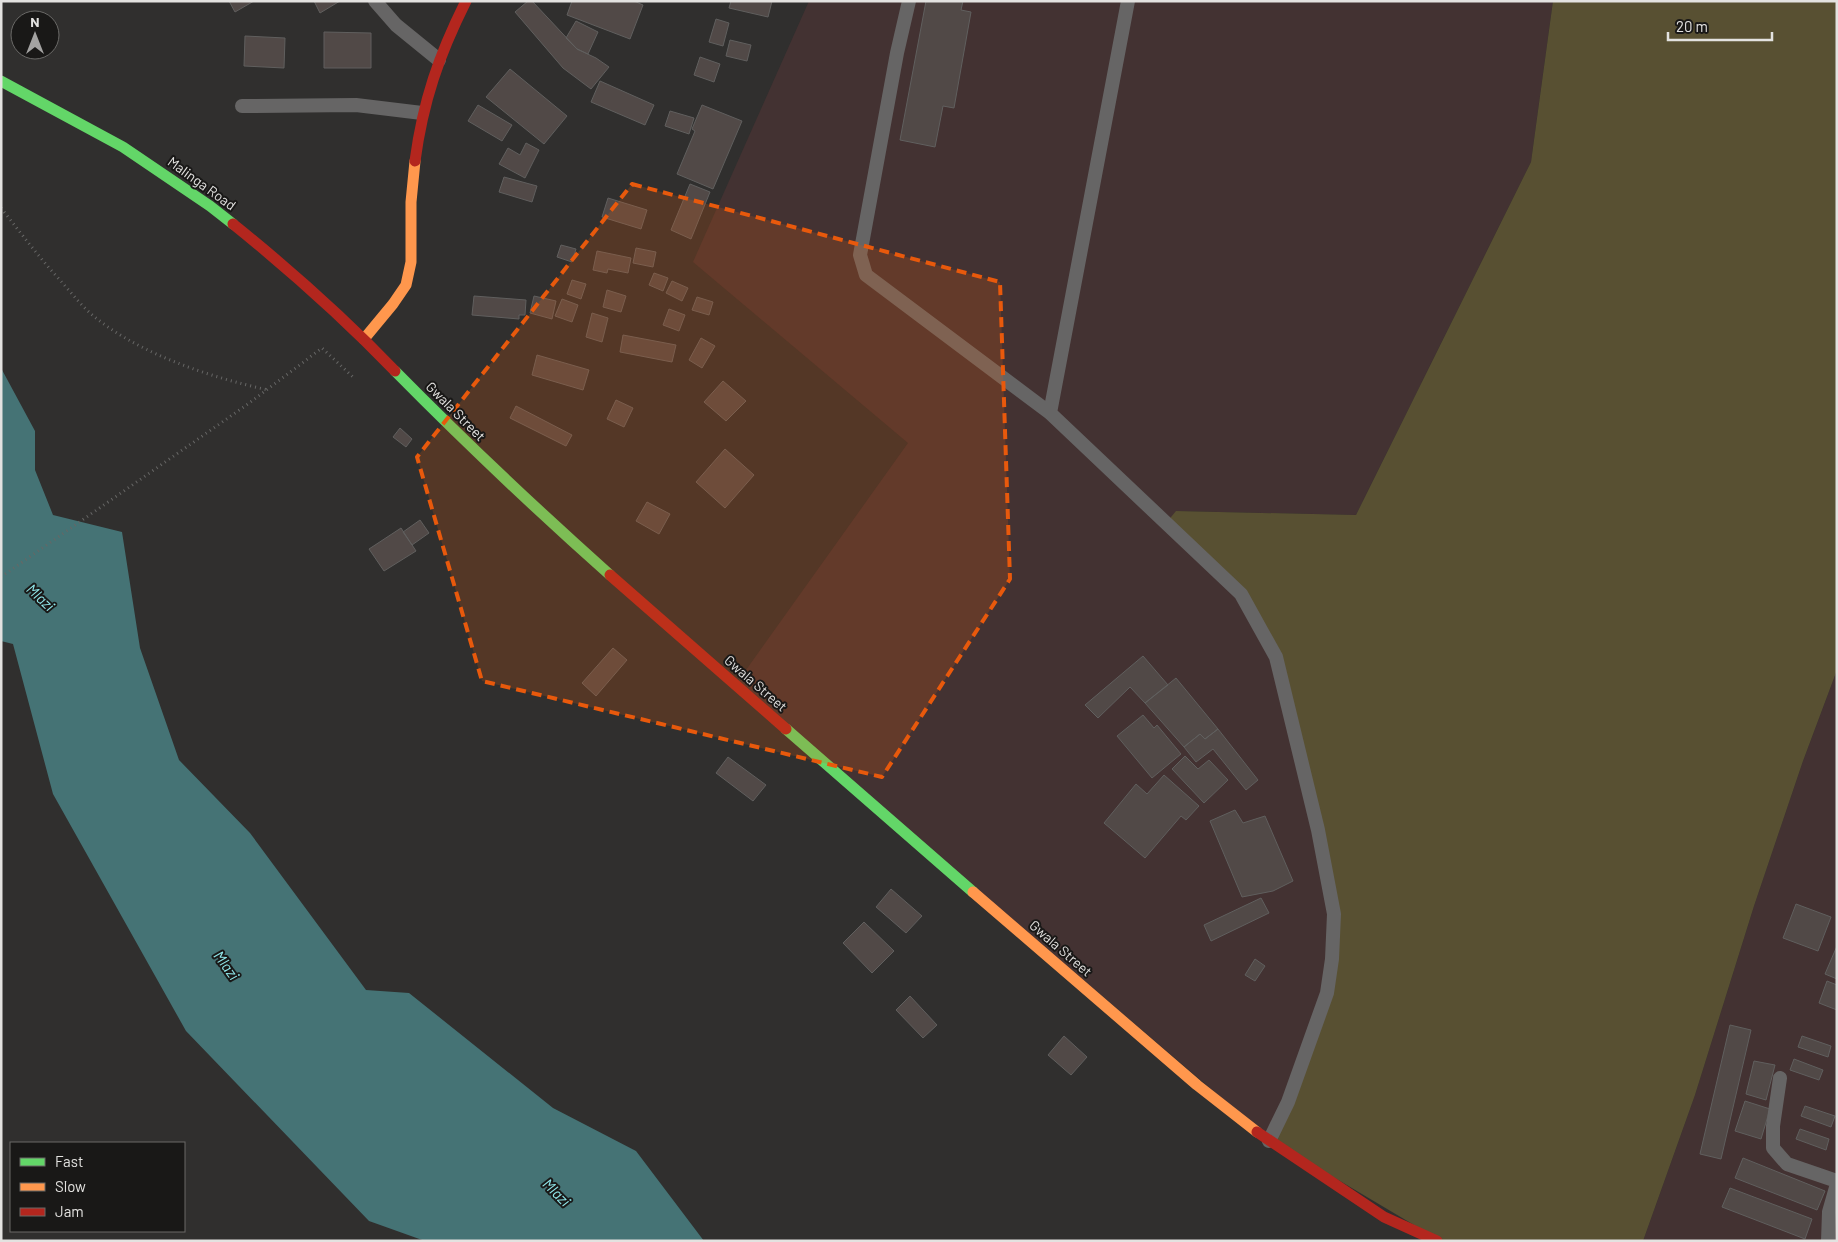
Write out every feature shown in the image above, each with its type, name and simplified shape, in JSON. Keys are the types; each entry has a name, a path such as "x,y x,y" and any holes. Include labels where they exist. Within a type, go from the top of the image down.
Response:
{"street":[{"path":"364,340 405,287 413,255 411,202 414,161 422,113 431,80 466,1"},
{"name":"Malinga Road","path":"1,81 123,147 210,206 286,267 364,340"},
{"name":"Gwala Street","path":"364,340 461,438 556,527 803,744 1197,1084 1269,1140 1384,1217 1437,1241"}],"lane":[{"path":"376,1 396,25 439,60"},
{"path":"909,1 897,53 860,255 866,275 1050,413 1240,594 1276,658 1318,830 1334,914 1332,959 1327,993 1288,1102 1269,1140"},
{"path":"1050,413 1128,1"},
{"path":"242,106 356,104 422,113"},
{"path":"1780,1078 1773,1126 1773,1148 1787,1164 1837,1182 1829,1212 1828,1241"}],"path":[{"path":"1,208 28,244 66,288 89,312 107,326 149,349 194,369 268,390"},
{"path":"1,577 268,390 317,352"}],"highlighted area":[{"path":"632,184 1000,282 1010,579 882,777 482,681 417,457"}],"shaded area":[{"path":"809,1 1553,1 1531,162 1356,515 1176,511 1241,592 1277,657 1320,829 1334,958 1271,1140 736,684 908,443 693,262"},
{"path":"1553,1 1837,1 1837,670 1803,761 1754,906 1695,1095 1643,1241 1441,1241 1271,1140 1329,993 1336,914 1277,657 1241,592 1167,522 1176,511 1356,515 1531,162"},
{"path":"1837,670 1837,1241 1643,1241 1695,1095 1754,906 1803,761"}],"water":[{"name":"Mlazi","path":"1,368 35,431 35,470 53,515 122,532 140,648 179,760 250,833 366,990 409,993 553,1108 636,1151 704,1241 425,1241 369,1221 186,1031 53,794 13,644 1,641"}],"building":[{"path":"229,1 254,1 235,12"},
{"path":"314,1 340,1 320,13"},
{"path":"528,1 532,1 577,49 609,67 591,89 563,68 515,12"},
{"path":"572,1 634,1 643,5 630,39 567,15"},
{"path":"731,1 772,1 768,17 729,8"},
{"path":"926,1 963,1 961,10 971,12 954,108 943,106 935,147 900,140"},
{"path":"716,19 729,23 723,46 709,42"},
{"path":"576,21 598,32 588,54 577,49 566,38"},
{"path":"324,32 371,33 371,68 324,68"},
{"path":"245,36 285,38 284,68 244,66"},
{"path":"730,40 751,45 747,61 726,56"},
{"path":"700,57 720,64 714,82 694,75"},
{"path":"510,69 567,116 544,144 486,97"},
{"path":"600,81 654,105 645,125 591,102"},
{"path":"478,105 512,125 502,141 468,121"},
{"path":"702,105 742,121 713,189 677,174 695,131 692,129"},
{"path":"670,111 694,118 689,134 665,126"},
{"path":"526,143 539,150 525,178 499,164 508,148 520,155"},
{"path":"504,177 537,186 532,202 499,192"},
{"path":"690,184 710,192 691,239 671,230"},
{"path":"608,198 647,210 641,229 602,217"},
{"path":"561,245 576,249 572,262 557,257"},
{"path":"636,248 656,252 653,267 633,263"},
{"path":"597,251 631,258 628,273 608,269 607,273 593,270"},
{"path":"654,273 668,278 663,291 649,285"},
{"path":"572,280 586,284 581,299 567,294"},
{"path":"672,281 688,288 682,301 666,293"},
{"path":"607,290 626,296 621,312 603,307"},
{"path":"474,296 526,300 525,315 519,315 519,319 472,315"},
{"path":"534,296 556,301 552,319 530,313"},
{"path":"697,297 713,302 709,315 692,310"},
{"path":"562,299 578,305 572,322 555,316"},
{"path":"669,309 685,315 679,331 663,325"},
{"path":"592,313 608,318 602,342 586,337"},
{"path":"623,335 676,345 672,362 620,352"},
{"path":"701,338 715,346 702,368 689,360"},
{"path":"537,355 589,370 583,390 532,375"},
{"path":"723,381 746,401 726,421 704,402"},
{"path":"616,400 633,408 624,427 607,419"},
{"path":"516,406 572,435 566,446 510,418"},
{"path":"400,428 412,439 406,447 393,437"},
{"path":"725,449 754,475 725,508 696,482"},
{"path":"647,502 670,514 659,534 636,521"},
{"path":"420,520 429,533 412,545 403,532"},
{"path":"401,528 416,551 384,571 369,549"},
{"path":"613,648 627,660 596,696 582,683"},
{"path":"1143,656 1168,685 1145,703 1130,687 1098,718 1085,705"},
{"path":"1176,678 1218,729 1205,739 1200,734 1184,747 1145,703"},
{"path":"1143,715 1154,728 1157,725 1181,754 1152,778 1117,736"},
{"path":"1218,729 1258,780 1246,790 1213,749 1196,762 1184,747 1200,734 1205,739"},
{"path":"1185,756 1198,769 1209,760 1228,780 1204,803 1172,769"},
{"path":"728,757 766,785 753,801 716,773"},
{"path":"1164,775 1199,806 1186,820 1181,816 1145,858 1104,823 1136,784 1147,794"},
{"path":"1235,810 1243,823 1265,816 1293,881 1273,891 1242,897 1210,821"},
{"path":"891,889 922,916 906,933 876,907"},
{"path":"1261,898 1269,913 1211,941 1204,925"},
{"path":"1796,904 1831,917 1818,951 1783,938"},
{"path":"864,922 894,951 872,973 843,943"},
{"path":"1837,946 1837,979 1825,974"},
{"path":"1255,959 1265,966 1255,981 1245,975"},
{"path":"1827,981 1837,985 1837,1010 1819,1003"},
{"path":"910,996 937,1025 923,1038 896,1010"},
{"path":"1730,1025 1751,1030 1721,1159 1700,1154"},
{"path":"1064,1036 1087,1057 1071,1075 1048,1055"},
{"path":"1802,1036 1831,1046 1828,1057 1798,1047"},
{"path":"1794,1059 1823,1070 1819,1080 1790,1070"},
{"path":"1754,1061 1775,1065 1766,1100 1746,1094"},
{"path":"1745,1101 1770,1109 1761,1139 1735,1131"},
{"path":"1805,1106 1835,1116 1831,1127 1801,1116"},
{"path":"1800,1129 1829,1139 1826,1150 1796,1139"},
{"path":"1743,1158 1825,1191 1817,1210 1735,1178"},
{"path":"1730,1188 1812,1219 1805,1239 1722,1207"}],"traffic: fast":[{"path":"1,81 123,147 210,206 233,224"},
{"path":"395,371 447,423 610,575"},
{"path":"786,729 973,892"}],"traffic: slow":[{"path":"364,339 406,285 411,262 411,202 415,161"},
{"path":"973,892 1197,1085 1257,1132"}],"traffic: jam":[{"path":"415,161 418,139 433,79 466,1"},
{"path":"233,224 316,295 395,371"},
{"path":"610,575 786,729"},
{"path":"1257,1132 1384,1217 1437,1241"}]}
